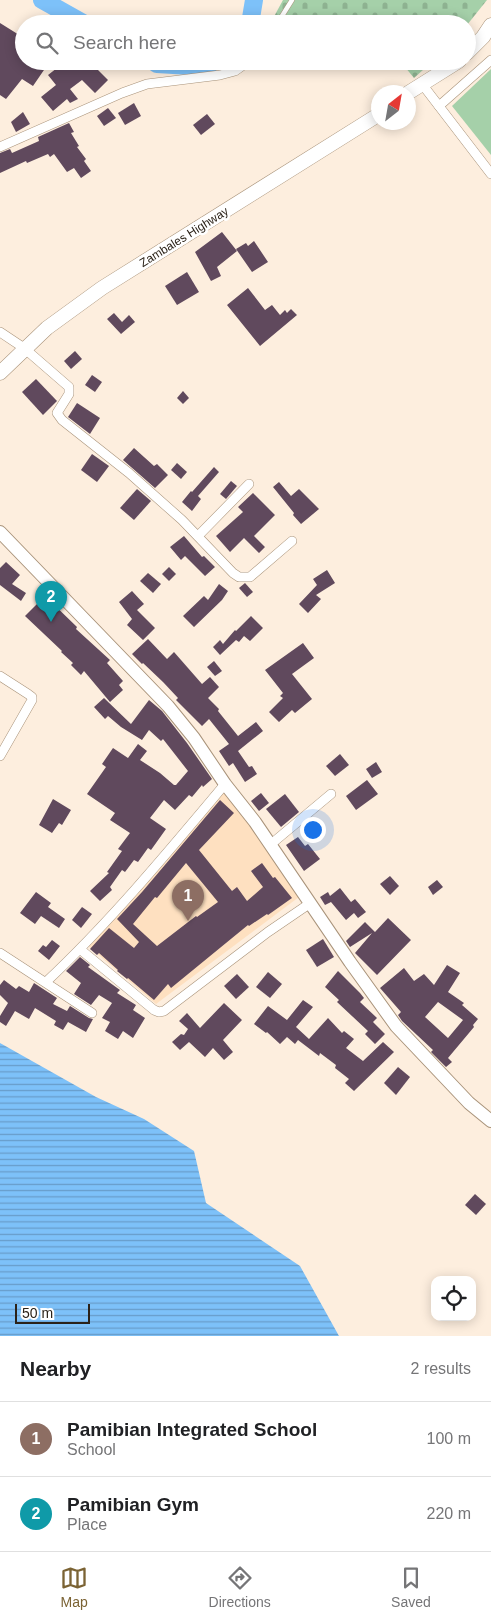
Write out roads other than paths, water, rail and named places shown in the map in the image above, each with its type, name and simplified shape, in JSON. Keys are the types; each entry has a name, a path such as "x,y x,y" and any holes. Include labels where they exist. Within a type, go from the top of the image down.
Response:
{"main road":[{"path":"476,43 491,25"},
{"path":"416,88 445,70"},
{"name":"Zambales Highway","path":"0,373 47,328 102,288 371,119"}],"street":[{"path":"439,106 491,60"},
{"path":"0,148 122,92 147,84 220,75 236,70"},
{"path":"422,84 491,174"},
{"path":"0,332 24,348 69,387 69,394 57,412 62,420 129,473 198,536 233,573 245,579 250,578 292,541"},
{"path":"198,536 249,484"},
{"path":"0,532 168,706 194,738 225,784 255,822 309,904 396,1026 469,1103 491,1121"},
{"path":"0,676 32,697 0,756"},
{"path":"46,982 81,950 162,859 225,784"},
{"path":"270,845 331,794"},
{"path":"81,950 154,1010 164,1011 268,932 309,904"},
{"path":"0,954 92,1013"}],"lane":[{"path":"283,15 292,0"}],"water":[{"path":"0,1043 96,1097 144,1119 194,1151 206,1203 300,1266 339,1336 0,1336"}],"waterway":[{"path":"42,0 69,15"},
{"path":"252,15 254,0"}],"place":[{"name":"Pamibian Gym","path":"51,622"},
{"name":"Pamibian Integrated School","path":"188,921"}]}
